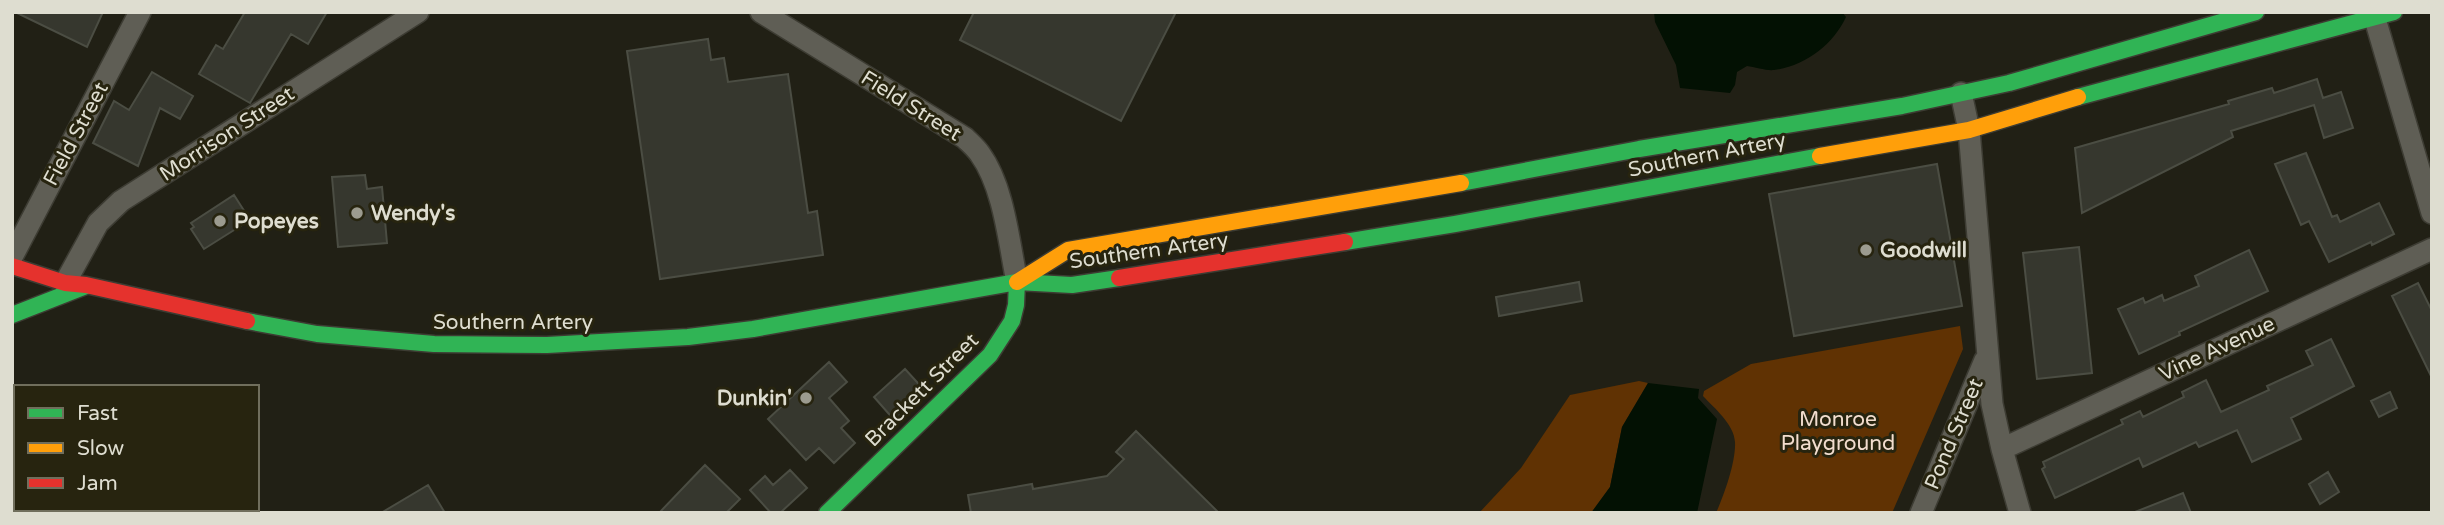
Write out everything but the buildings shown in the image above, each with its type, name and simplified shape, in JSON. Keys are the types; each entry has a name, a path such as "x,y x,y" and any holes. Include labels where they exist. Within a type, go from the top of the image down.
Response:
{"main road":[{"name":"Southern Artery","path":"1017,282 1068,250 1440,187 1639,149 1889,108 2009,83 2256,12"},
{"name":"Southern Artery","path":"12,267 65,283 86,285 198,312 317,334 434,344 547,345 629,342 753,329 1017,282 1072,285 1198,266 1455,223 1969,130 2042,107 2381,14"},
{"name":"Brackett Street","path":"827,513 990,355 1008,332 1017,309 1017,282"},
{"path":"12,315 86,285"}],"street":[{"name":"Field Street","path":"12,257 140,12"},
{"name":"Morrison Street","path":"65,283 98,222 121,201 418,12"},
{"name":"Field Street","path":"761,12 965,138 980,154 993,178 1017,282"},
{"path":"2381,14 2432,213"},
{"name":"Pond Street","path":"1961,93 1969,130 1992,404 2001,449 2020,513"},
{"name":"Vine Avenue","path":"2001,449 2432,249"},
{"name":"Pond Street","path":"1921,513 1987,355"}],"green space":[{"name":"Monroe Playground","path":"1960,326 1963,349 1892,513 1716,513 1732,469 1735,442 1734,435 1723,417 1703,396 1704,391 1751,364"},
{"path":"1639,381 1648,383 1622,427 1610,487 1591,513 1479,513 1521,468 1570,395"}],"shaded area":[{"path":"1654,12 1842,12 1846,17 1834,37 1807,59 1774,70 1747,66 1737,72 1735,85 1730,93 1680,88 1676,65 1655,22"},
{"path":"1648,383 1699,389 1698,398 1717,419 1697,513 1591,513 1610,487 1622,427"}],"traffic: fast":[{"path":"1461,183 1639,149 1902,106 2009,83 2256,12"},
{"path":"2078,97 2394,12"},
{"path":"1345,242 1820,156"},
{"path":"247,321 317,334 434,344 547,345 688,337 753,329 1017,282 1072,285 1119,278"},
{"path":"827,513 990,355 1012,321 1017,282"},
{"path":"12,315 86,286"}],"traffic: slow":[{"path":"1820,156 1969,130 2078,97"},
{"path":"1017,282 1068,250 1461,183"}],"traffic: jam":[{"path":"1119,278 1345,242"},
{"path":"12,266 65,283 86,285 247,321"}],"place":[{"name":"Wendy's","path":"357,213"},
{"name":"Popeyes","path":"220,221"},
{"name":"Goodwill","path":"1866,250"},
{"name":"Dunkin'","path":"806,398"}]}
